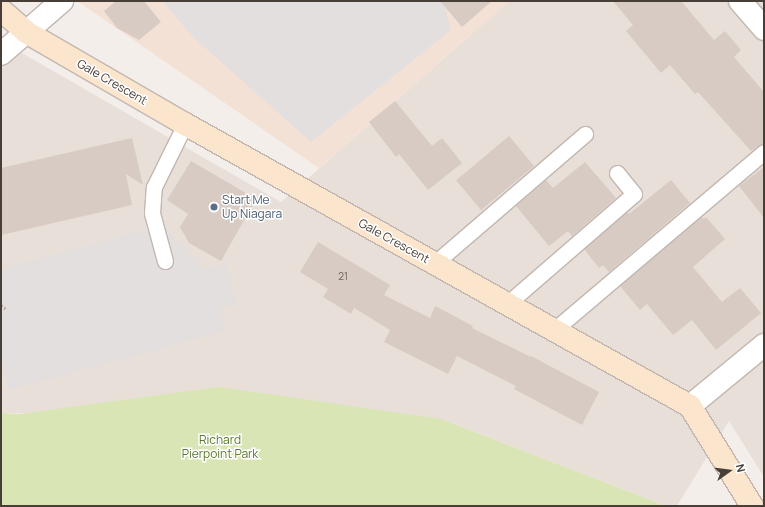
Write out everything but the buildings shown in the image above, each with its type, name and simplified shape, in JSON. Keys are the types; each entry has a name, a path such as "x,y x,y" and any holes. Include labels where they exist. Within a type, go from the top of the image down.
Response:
{"street":[{"path":"1,54 62,1"},
{"path":"740,1 764,29"},
{"name":"Gale Crescent","path":"1,10 26,32 185,124 690,406 752,506"},
{"path":"690,406 764,345"}],"lane":[{"path":"165,262 152,213 154,187 185,124"},
{"path":"435,263 585,134"},
{"path":"554,330 764,152"},
{"path":"507,304 634,194 617,173"}],"path":[{"path":"1,304 6,309"}],"shaded area":[{"path":"77,1 509,1 319,168"},
{"path":"162,1 443,1 451,30 311,142 193,37"},
{"path":"509,1 764,1 764,477 729,421 677,506 666,506 441,419 1,413 1,41 281,202"},
{"path":"164,225 204,269 226,264 237,304 219,308 225,331 9,390 1,360 1,269"}],"green space":[{"name":"Richard Pierpoint Park","path":"219,387 441,419 666,506 1,506 1,413 19,414"}],"place":[{"name":"Start Me Up Niagara","path":"214,207"}]}
